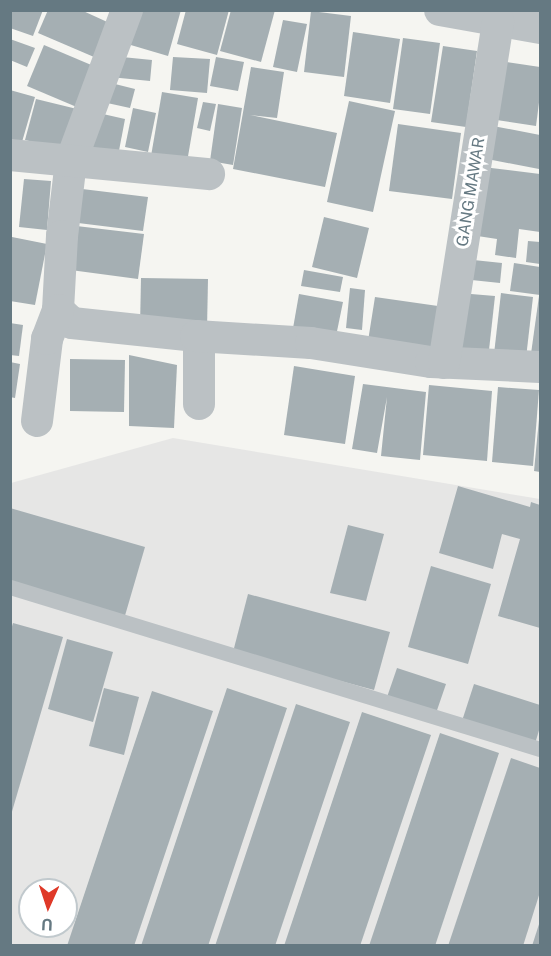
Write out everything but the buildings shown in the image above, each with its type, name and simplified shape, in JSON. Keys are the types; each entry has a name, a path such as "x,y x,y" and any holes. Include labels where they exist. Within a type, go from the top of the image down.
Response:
{"street":[{"path":"37,421 47,339 58,310 62,236 71,161 127,10"},
{"path":"440,10 491,17 540,28"},
{"name":"GANG MAWAR","path":"444,363 491,17"},
{"path":"10,155 209,174"},
{"path":"58,310 72,323 196,336 311,343 444,363 540,367"},
{"path":"196,336 199,404"}],"lane":[{"path":"10,587 540,749"}],"shaded area":[{"path":"173,438 540,499 540,945 11,946 11,483"}]}
